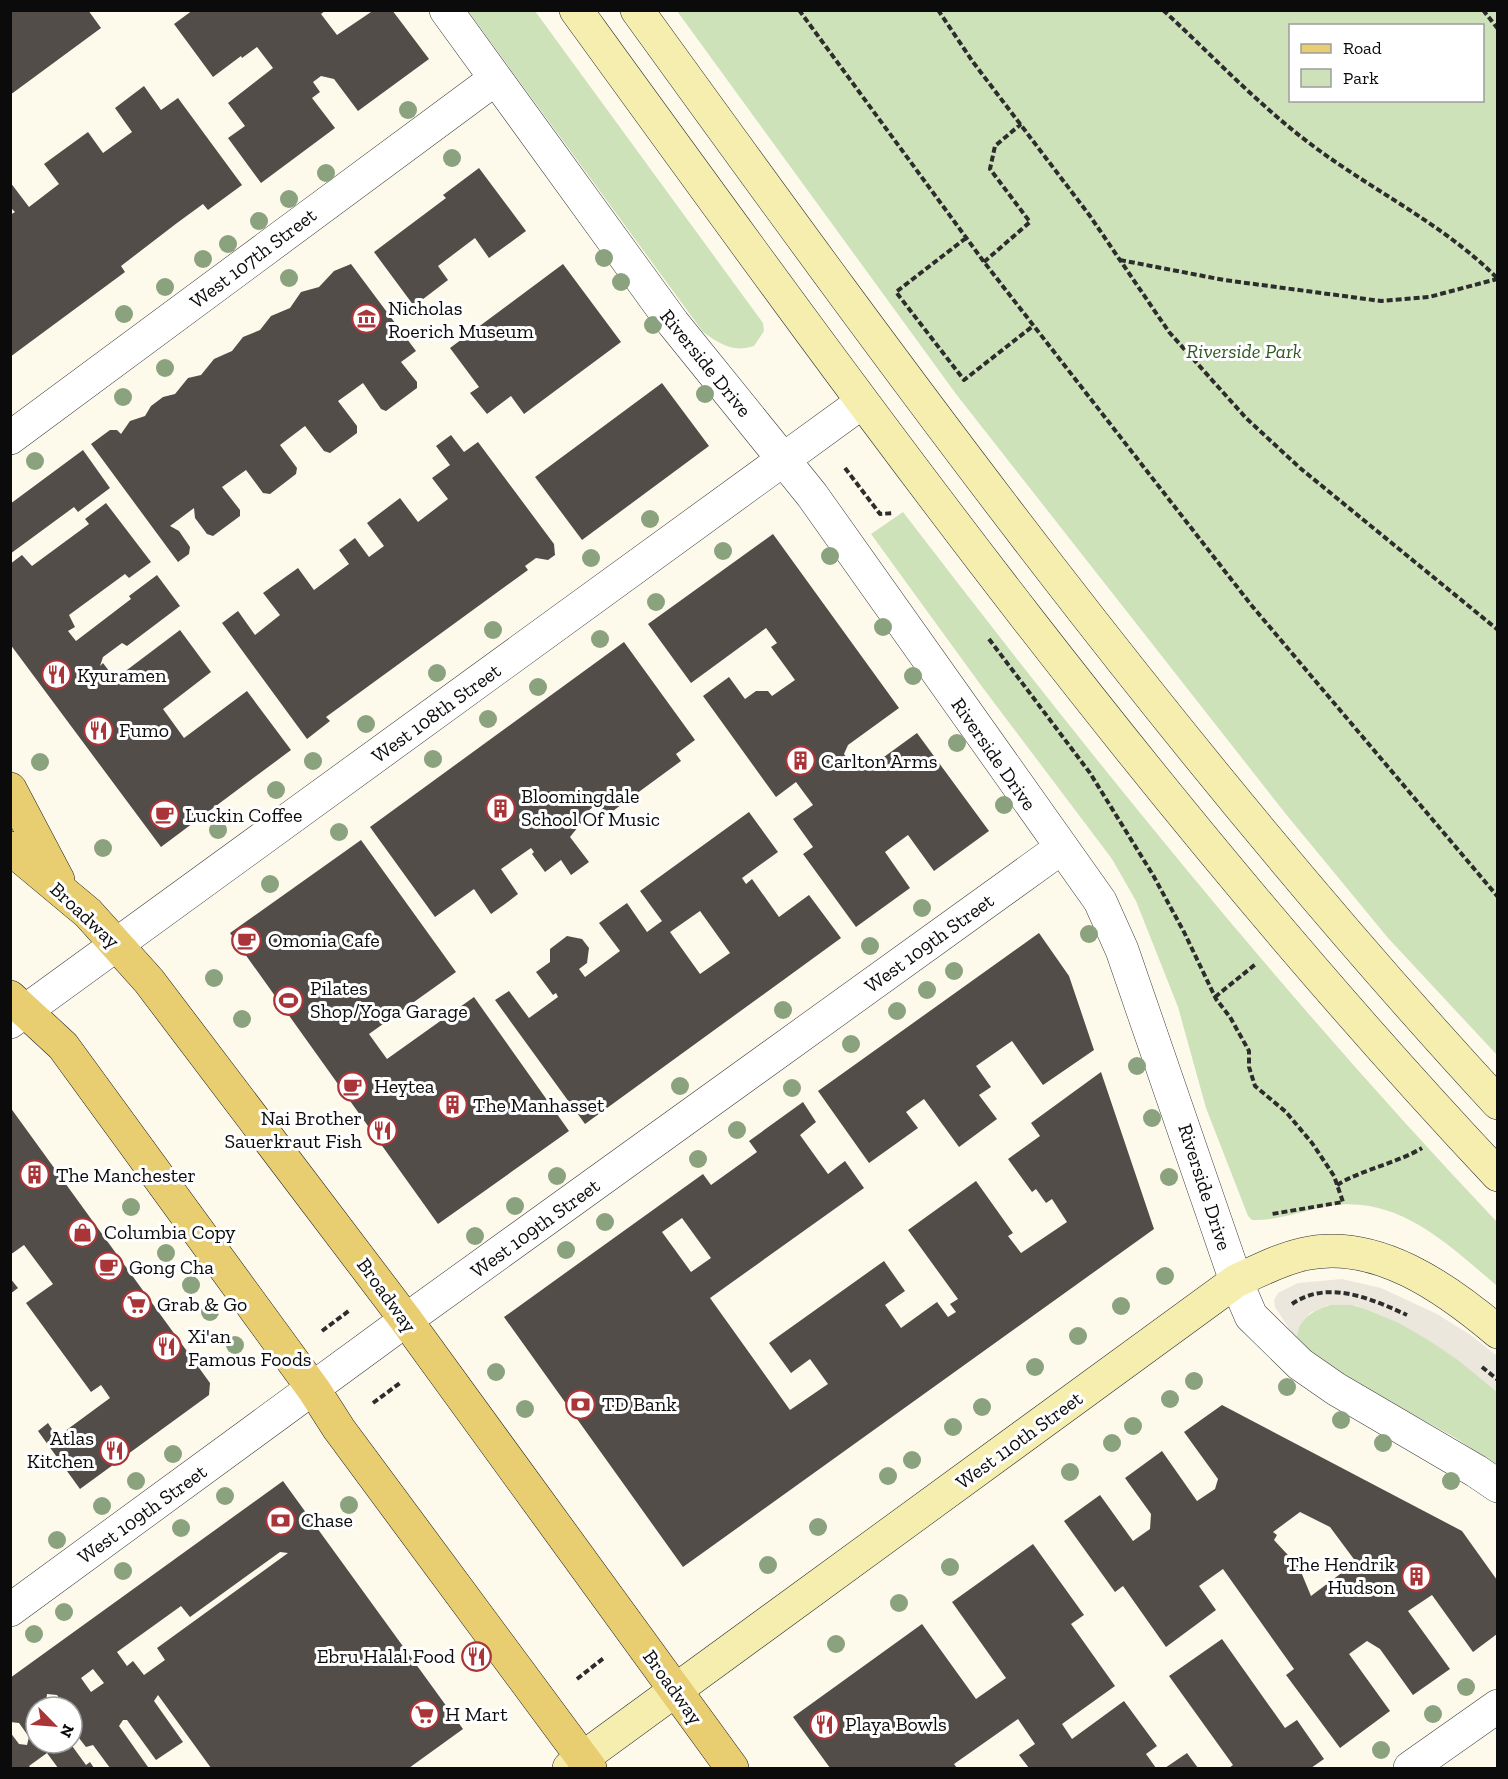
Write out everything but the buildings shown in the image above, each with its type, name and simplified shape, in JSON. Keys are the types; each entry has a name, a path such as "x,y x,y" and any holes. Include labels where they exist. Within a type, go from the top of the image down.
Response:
{"main road":[{"path":"576,10 861,403 1151,776 1265,915 1410,1082 1497,1175"},
{"path":"637,10 901,374 1256,828 1346,934 1497,1103"},
{"path":"861,403 901,374"},
{"path":"10,789 66,895"},
{"name":"Broadway","path":"10,848 66,895 117,944 149,981 406,1320 674,1692 732,1768"},
{"path":"16,1010 63,1046 314,1390 339,1430 581,1765"},
{"name":"West 110th Street","path":"581,1765 674,1692 1236,1281 1304,1254 1328,1251 1369,1257 1403,1267 1460,1304 1497,1332"}],"street":[{"name":"Riverside Drive","path":"446,10 673,323 786,460 1100,901 1122,950 1236,1281 1251,1316 1300,1364 1336,1389 1476,1471 1497,1486"},
{"name":"West 107th Street","path":"10,438 495,79"},
{"name":"West 108th Street","path":"16,1010 117,944 786,460 861,403"},
{"name":"West 109th Street","path":"10,1610 314,1390 406,1320 1061,848"},
{"path":"1410,1768 1497,1706"}],"path":[{"path":"799,10 984,262 1252,606 1497,897"},
{"path":"938,10 1090,216 1169,332 1246,418 1309,475 1497,630"},
{"path":"1119,260 1224,280 1381,301 1429,297 1497,279 1468,249 1317,150 1266,107 1163,10"},
{"path":"1483,10 1497,29"},
{"path":"984,262 1030,222 990,169 995,146 1021,124"},
{"path":"966,238 896,292 964,380 1033,326"},
{"path":"845,468 880,514 894,513"},
{"path":"989,639 1090,773 1153,875 1184,932 1215,997 1249,1051 1249,1067 1256,1086 1286,1112 1312,1143 1334,1176 1343,1202 1272,1214"},
{"path":"1215,997 1257,963"},
{"path":"1336,1185 1422,1149"},
{"path":"1285,1311 1302,1297 1334,1292 1373,1300 1411,1317"},
{"path":"322,1331 350,1310"},
{"path":"1479,1365 1497,1380"},
{"path":"373,1403 400,1383"},
{"path":"577,1679 607,1656"}],"green space":[{"path":"468,11 535,11 763,323 764,331 754,346 734,348 703,332"},
{"name":"Riverside Park","path":"677,11 1497,11 1497,1055 1388,938 1285,813 956,394"},
{"path":"903,512 1117,785 1265,963 1418,1137 1497,1222 1497,1286 1461,1255 1421,1226 1400,1215 1378,1208 1354,1204 1329,1206 1271,1219 1252,1220 1248,1216 1206,1108 1178,1007 1136,901 1112,859 871,534"},
{"path":"1342,1303 1385,1316 1426,1337 1463,1363 1497,1392 1497,1466 1454,1437 1335,1372 1296,1339 1301,1324 1312,1313 1327,1306"}],"shaded area":[{"path":"1342,1279 1381,1288 1437,1314 1472,1336 1497,1356 1497,1392 1458,1360 1428,1340 1399,1323 1355,1305 1328,1305 1310,1313 1300,1325 1296,1339 1275,1307 1274,1300 1278,1293 1298,1283"}],"place":[{"name":"Nicholas Roerich Museum","path":"367,319"},
{"name":"Kyuramen","path":"56,675"},
{"name":"Fumo","path":"98,730"},
{"name":"Carlton Arms","path":"800,761"},
{"name":"Bloomingdale School Of Music","path":"500,808"},
{"name":"Luckin Coffee","path":"164,815"},
{"name":"Omonia Cafe","path":"247,940"},
{"name":"Pilates Shop/Yoga Garage","path":"289,1000"},
{"name":"Heytea","path":"353,1086"},
{"name":"The Manhasset","path":"452,1105"},
{"name":"Nai Brother Sauerkraut Fish","path":"383,1130"},
{"name":"The Manchester","path":"35,1175"},
{"name":"Columbia Copy","path":"83,1232"},
{"name":"Gong Cha","path":"108,1267"},
{"name":"Grab & Go","path":"136,1304"},
{"name":"Xi'an Famous Foods","path":"167,1347"},
{"name":"TD Bank","path":"581,1404"},
{"name":"Atlas Kitchen","path":"115,1450"},
{"name":"Chase","path":"280,1520"},
{"name":"The Hendrik Hudson","path":"1416,1576"},
{"name":"Ebru Halal Food","path":"476,1656"},
{"name":"H Mart","path":"424,1714"},
{"name":"Playa Bowls","path":"824,1724"}]}
